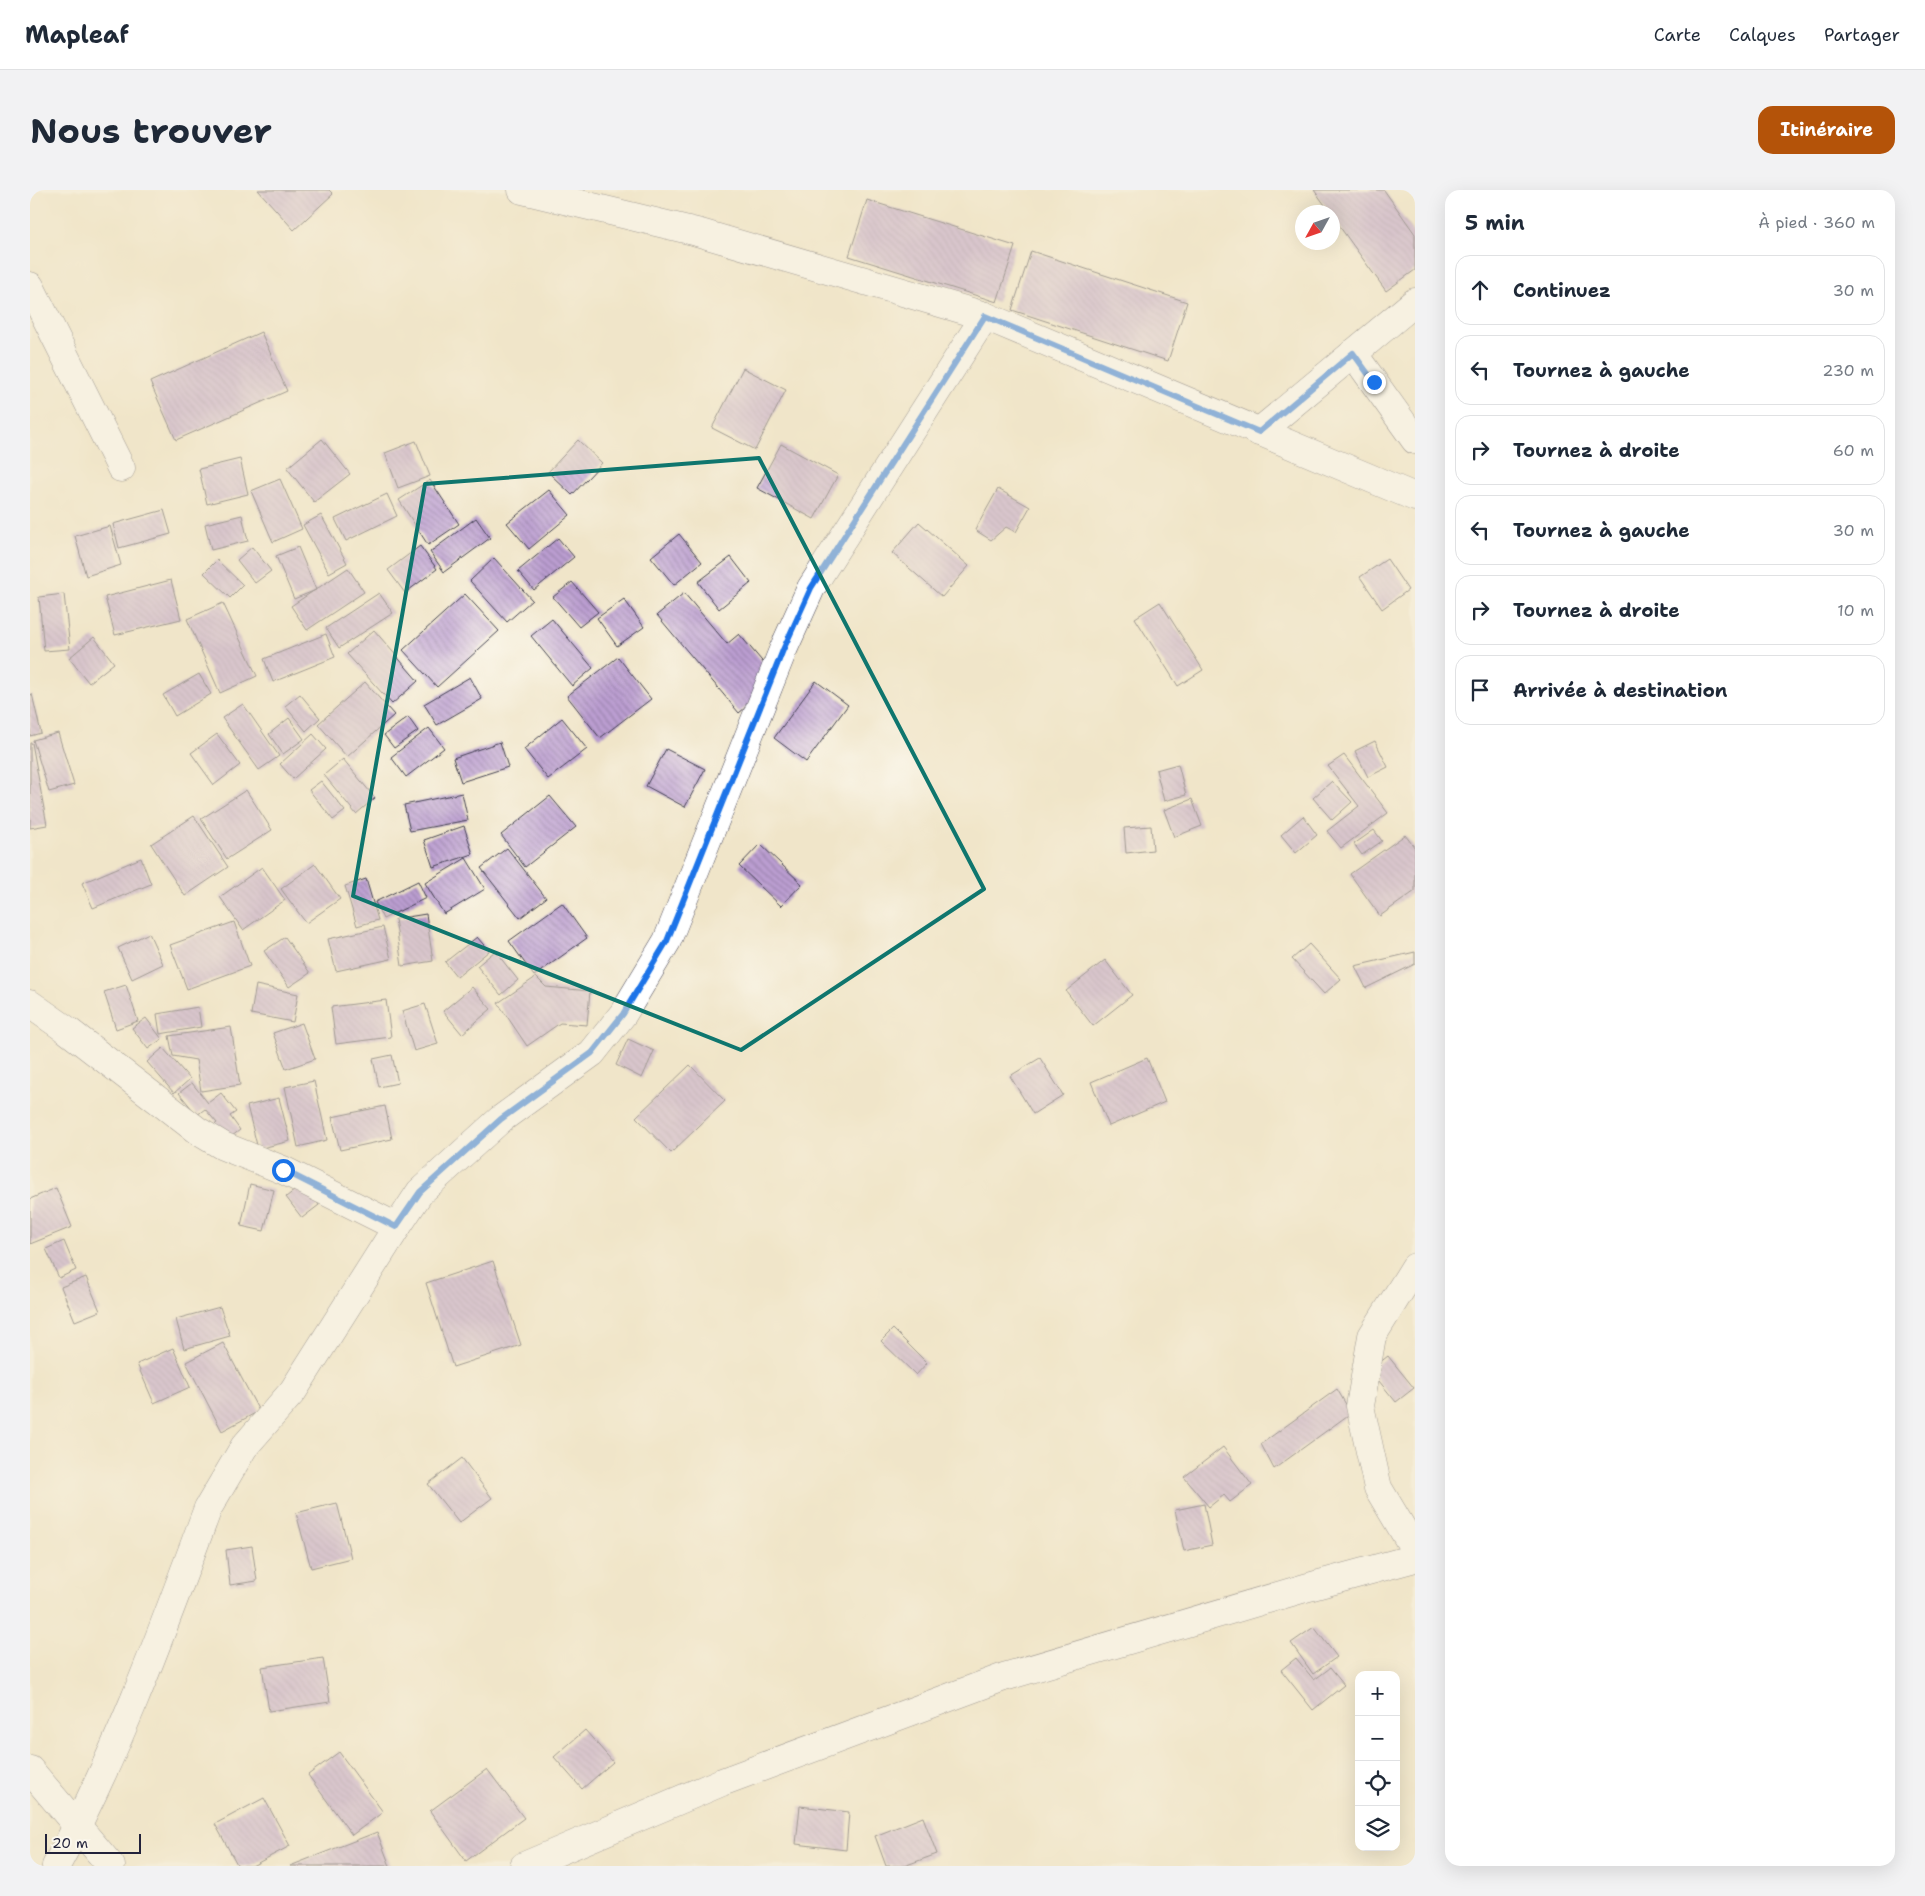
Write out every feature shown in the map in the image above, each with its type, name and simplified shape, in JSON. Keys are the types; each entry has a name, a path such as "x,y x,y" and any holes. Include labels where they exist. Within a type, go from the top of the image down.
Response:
{"street":[{"path":"522,190 697,232 985,316 1415,497"},
{"path":"30,286 121,468"},
{"path":"1259,432 1415,302"},
{"path":"56,1866 78,1827 154,1651 216,1491 244,1447 293,1391 420,1192 501,1119 592,1053 623,1014 667,941 783,650 811,588 985,316"},
{"path":"1353,353 1415,440"},
{"path":"30,1004 67,1030 198,1131 223,1146 283,1170 396,1227"},
{"path":"1415,1267 1372,1336 1360,1406 1378,1488 1415,1550"},
{"path":"524,1866 722,1782 1004,1678 1305,1588 1415,1558"},
{"path":"30,1770 111,1866"}],"highlighted area":[{"path":"759,458 984,889 741,1050 353,896 425,484"}],"building":[{"path":"258,190 329,190 333,194 294,230"},
{"path":"1314,190 1384,190 1415,234 1415,270 1386,291 1340,227 1340,205 1325,205"},
{"path":"867,200 1015,246 997,302 849,256"},
{"path":"1031,251 1187,302 1168,361 1012,310"},
{"path":"261,332 287,391 176,440 150,382"},
{"path":"743,368 786,390 755,450 712,428"},
{"path":"322,439 350,474 314,502 287,468"},
{"path":"578,440 602,463 572,495 548,472"},
{"path":"416,441 430,476 398,488 385,453"},
{"path":"781,444 838,475 814,519 757,488"},
{"path":"240,459 248,494 207,504 199,469"},
{"path":"280,479 302,529 273,542 251,491"},
{"path":"430,480 459,524 428,545 399,500"},
{"path":"998,489 1030,507 1016,532 1006,527 991,540 975,530"},
{"path":"549,490 570,515 529,549 507,523"},
{"path":"387,494 397,516 346,541 335,519"},
{"path":"164,510 171,534 119,548 113,524"},
{"path":"242,515 248,541 211,550 205,524"},
{"path":"321,515 347,563 329,573 303,525"},
{"path":"476,518 490,538 444,572 430,552"},
{"path":"919,522 969,566 942,597 892,553"},
{"path":"110,526 121,565 86,576 75,536"},
{"path":"679,534 702,562 674,585 651,557"},
{"path":"558,538 574,557 534,590 518,571"},
{"path":"420,546 437,569 405,593 388,570"},
{"path":"252,547 271,571 255,583 237,560"},
{"path":"298,547 316,590 294,599 276,556"},
{"path":"731,557 751,583 719,609 698,582"},
{"path":"494,558 532,600 507,622 470,581"},
{"path":"1387,559 1408,590 1382,609 1360,577"},
{"path":"217,560 243,585 230,598 204,573"},
{"path":"348,568 364,592 307,630 291,606"},
{"path":"171,580 181,619 115,635 105,597"},
{"path":"572,582 598,612 579,627 553,597"},
{"path":"379,593 393,613 339,648 326,628"},
{"path":"684,593 727,644 739,634 778,680 739,713 657,615"},
{"path":"64,594 70,649 44,651 39,597"},
{"path":"465,594 499,631 437,687 403,650"},
{"path":"624,599 644,627 617,646 597,618"},
{"path":"1160,602 1203,670 1178,686 1135,618"},
{"path":"223,603 257,676 220,693 187,619"},
{"path":"552,619 593,668 572,686 531,636"},
{"path":"374,630 418,681 392,704 347,654"},
{"path":"326,634 335,657 273,682 264,659"},
{"path":"94,637 114,663 89,683 69,658"},
{"path":"618,657 651,699 600,738 567,696"},
{"path":"199,674 211,694 175,716 163,695"},
{"path":"470,677 482,699 437,725 424,704"},
{"path":"816,681 848,705 806,762 774,738"},
{"path":"365,682 394,715 347,757 318,724"},
{"path":"32,694 41,733 30,736 30,695"},
{"path":"300,694 320,718 306,731 285,706"},
{"path":"243,704 279,756 259,770 222,718"},
{"path":"408,717 418,731 394,748 384,735"},
{"path":"289,718 304,739 283,754 269,734"},
{"path":"562,718 587,749 548,779 524,749"},
{"path":"429,728 444,748 406,777 391,757"},
{"path":"58,733 74,785 49,792 33,740"},
{"path":"217,734 240,765 214,785 191,753"},
{"path":"313,734 326,749 293,779 280,764"},
{"path":"1375,741 1388,767 1368,777 1355,751"},
{"path":"500,742 508,767 461,782 453,758"},
{"path":"30,743 32,743 47,825 30,828"},
{"path":"666,749 705,769 685,807 646,786"},
{"path":"1344,755 1388,813 1341,848 1327,831 1359,806 1328,766"},
{"path":"343,759 375,798 356,814 324,775"},
{"path":"1178,764 1186,795 1164,801 1156,770"},
{"path":"321,781 345,811 333,820 309,790"},
{"path":"1332,781 1352,802 1332,820 1313,798"},
{"path":"246,790 272,830 227,859 201,819"},
{"path":"462,793 468,820 410,831 404,805"},
{"path":"550,796 576,827 525,867 501,835"},
{"path":"1192,799 1202,826 1174,837 1164,810"},
{"path":"194,816 228,867 185,896 151,844"},
{"path":"1303,816 1317,835 1296,853 1281,835"},
{"path":"464,826 473,854 433,867 424,840"},
{"path":"1151,826 1153,850 1126,853 1124,828"},
{"path":"1374,830 1382,841 1362,855 1354,844"},
{"path":"1405,835 1415,848 1415,891 1380,916 1350,874"},
{"path":"760,844 802,884 781,906 739,866"},
{"path":"507,848 546,898 520,918 481,868"},
{"path":"141,858 151,884 93,908 82,883"},
{"path":"466,858 485,889 444,914 425,883"},
{"path":"315,864 340,899 306,923 281,889"},
{"path":"262,867 285,900 243,930 220,897"},
{"path":"366,879 378,920 357,926 345,886"},
{"path":"418,881 426,898 383,919 375,902"},
{"path":"562,903 587,938 534,976 509,941"},
{"path":"426,914 433,961 402,966 395,919"},
{"path":"234,922 250,966 187,989 170,945"},
{"path":"383,927 391,959 336,971 328,939"},
{"path":"149,933 163,964 132,979 118,948"},
{"path":"285,937 310,973 289,987 264,951"},
{"path":"477,937 489,951 457,977 445,962"},
{"path":"1309,944 1341,979 1324,994 1292,959"},
{"path":"495,951 518,980 501,995 477,966"},
{"path":"1415,952 1415,964 1366,988 1355,966"},
{"path":"1105,960 1132,995 1093,1026 1066,991"},
{"path":"536,977 546,987 590,991 587,1025 560,1023 527,1046 498,1003"},
{"path":"126,985 138,1021 116,1029 104,992"},
{"path":"256,985 298,994 293,1022 251,1014"},
{"path":"472,987 491,1009 462,1034 443,1011"},
{"path":"386,1000 391,1037 336,1044 331,1007"},
{"path":"425,1004 438,1044 414,1051 402,1011"},
{"path":"198,1007 201,1027 160,1034 157,1014"},
{"path":"146,1018 162,1039 148,1049 132,1028"},
{"path":"302,1023 315,1059 286,1069 273,1033"},
{"path":"231,1027 240,1085 201,1091 196,1060 173,1056 169,1036"},
{"path":"628,1039 654,1051 642,1078 616,1065"},
{"path":"163,1048 190,1079 174,1093 147,1062"},
{"path":"392,1055 398,1083 379,1087 373,1059"},
{"path":"1040,1058 1063,1095 1033,1114 1010,1076"},
{"path":"1147,1058 1165,1102 1109,1126 1091,1082"},
{"path":"690,1065 725,1101 671,1153 636,1117"},
{"path":"314,1081 327,1140 298,1147 285,1087"},
{"path":"192,1083 208,1103 221,1093 236,1112 230,1116 240,1130 220,1145 208,1130 217,1123 205,1109 197,1115 179,1093"},
{"path":"279,1098 290,1141 258,1149 247,1106"},
{"path":"385,1106 392,1139 340,1150 332,1117"},
{"path":"304,1183 319,1205 302,1218 286,1197"},
{"path":"250,1184 274,1190 264,1231 241,1226"},
{"path":"56,1188 72,1227 30,1244 30,1199"},
{"path":"64,1241 76,1270 59,1278 46,1249"},
{"path":"493,1261 521,1345 453,1367 426,1283"},
{"path":"86,1277 100,1311 75,1321 61,1287"},
{"path":"220,1307 230,1336 184,1349 176,1319"},
{"path":"893,1329 927,1363 916,1375 881,1341"},
{"path":"223,1343 259,1411 222,1431 186,1362"},
{"path":"173,1348 190,1387 154,1403 137,1364"},
{"path":"1388,1356 1414,1388 1396,1402 1370,1370"},
{"path":"1337,1389 1351,1413 1274,1469 1261,1444"},
{"path":"1223,1447 1252,1485 1230,1502 1224,1495 1209,1507 1184,1477"},
{"path":"462,1458 492,1498 459,1523 428,1484"},
{"path":"337,1503 351,1558 311,1568 296,1513"},
{"path":"1204,1504 1212,1545 1184,1551 1175,1510"},
{"path":"252,1546 257,1581 230,1585 226,1550"},
{"path":"1314,1627 1337,1657 1313,1674 1291,1643"},
{"path":"323,1658 330,1702 269,1711 262,1667"},
{"path":"1296,1658 1314,1680 1330,1668 1344,1685 1313,1710 1281,1670"},
{"path":"585,1730 613,1762 582,1789 554,1757"},
{"path":"339,1752 383,1812 352,1835 308,1775"},
{"path":"487,1769 524,1818 466,1861 430,1811"},
{"path":"264,1798 290,1846 252,1866 238,1866 215,1824"},
{"path":"800,1806 849,1812 846,1850 796,1844"},
{"path":"923,1817 937,1854 904,1866 886,1866 875,1836"},
{"path":"377,1832 390,1866 290,1866"}],"route":[{"path":"283,1170 396,1227 420,1192 501,1119 592,1053 623,1014 667,941 783,650 811,588 985,316 1259,432 1353,353 1374,382"}]}
